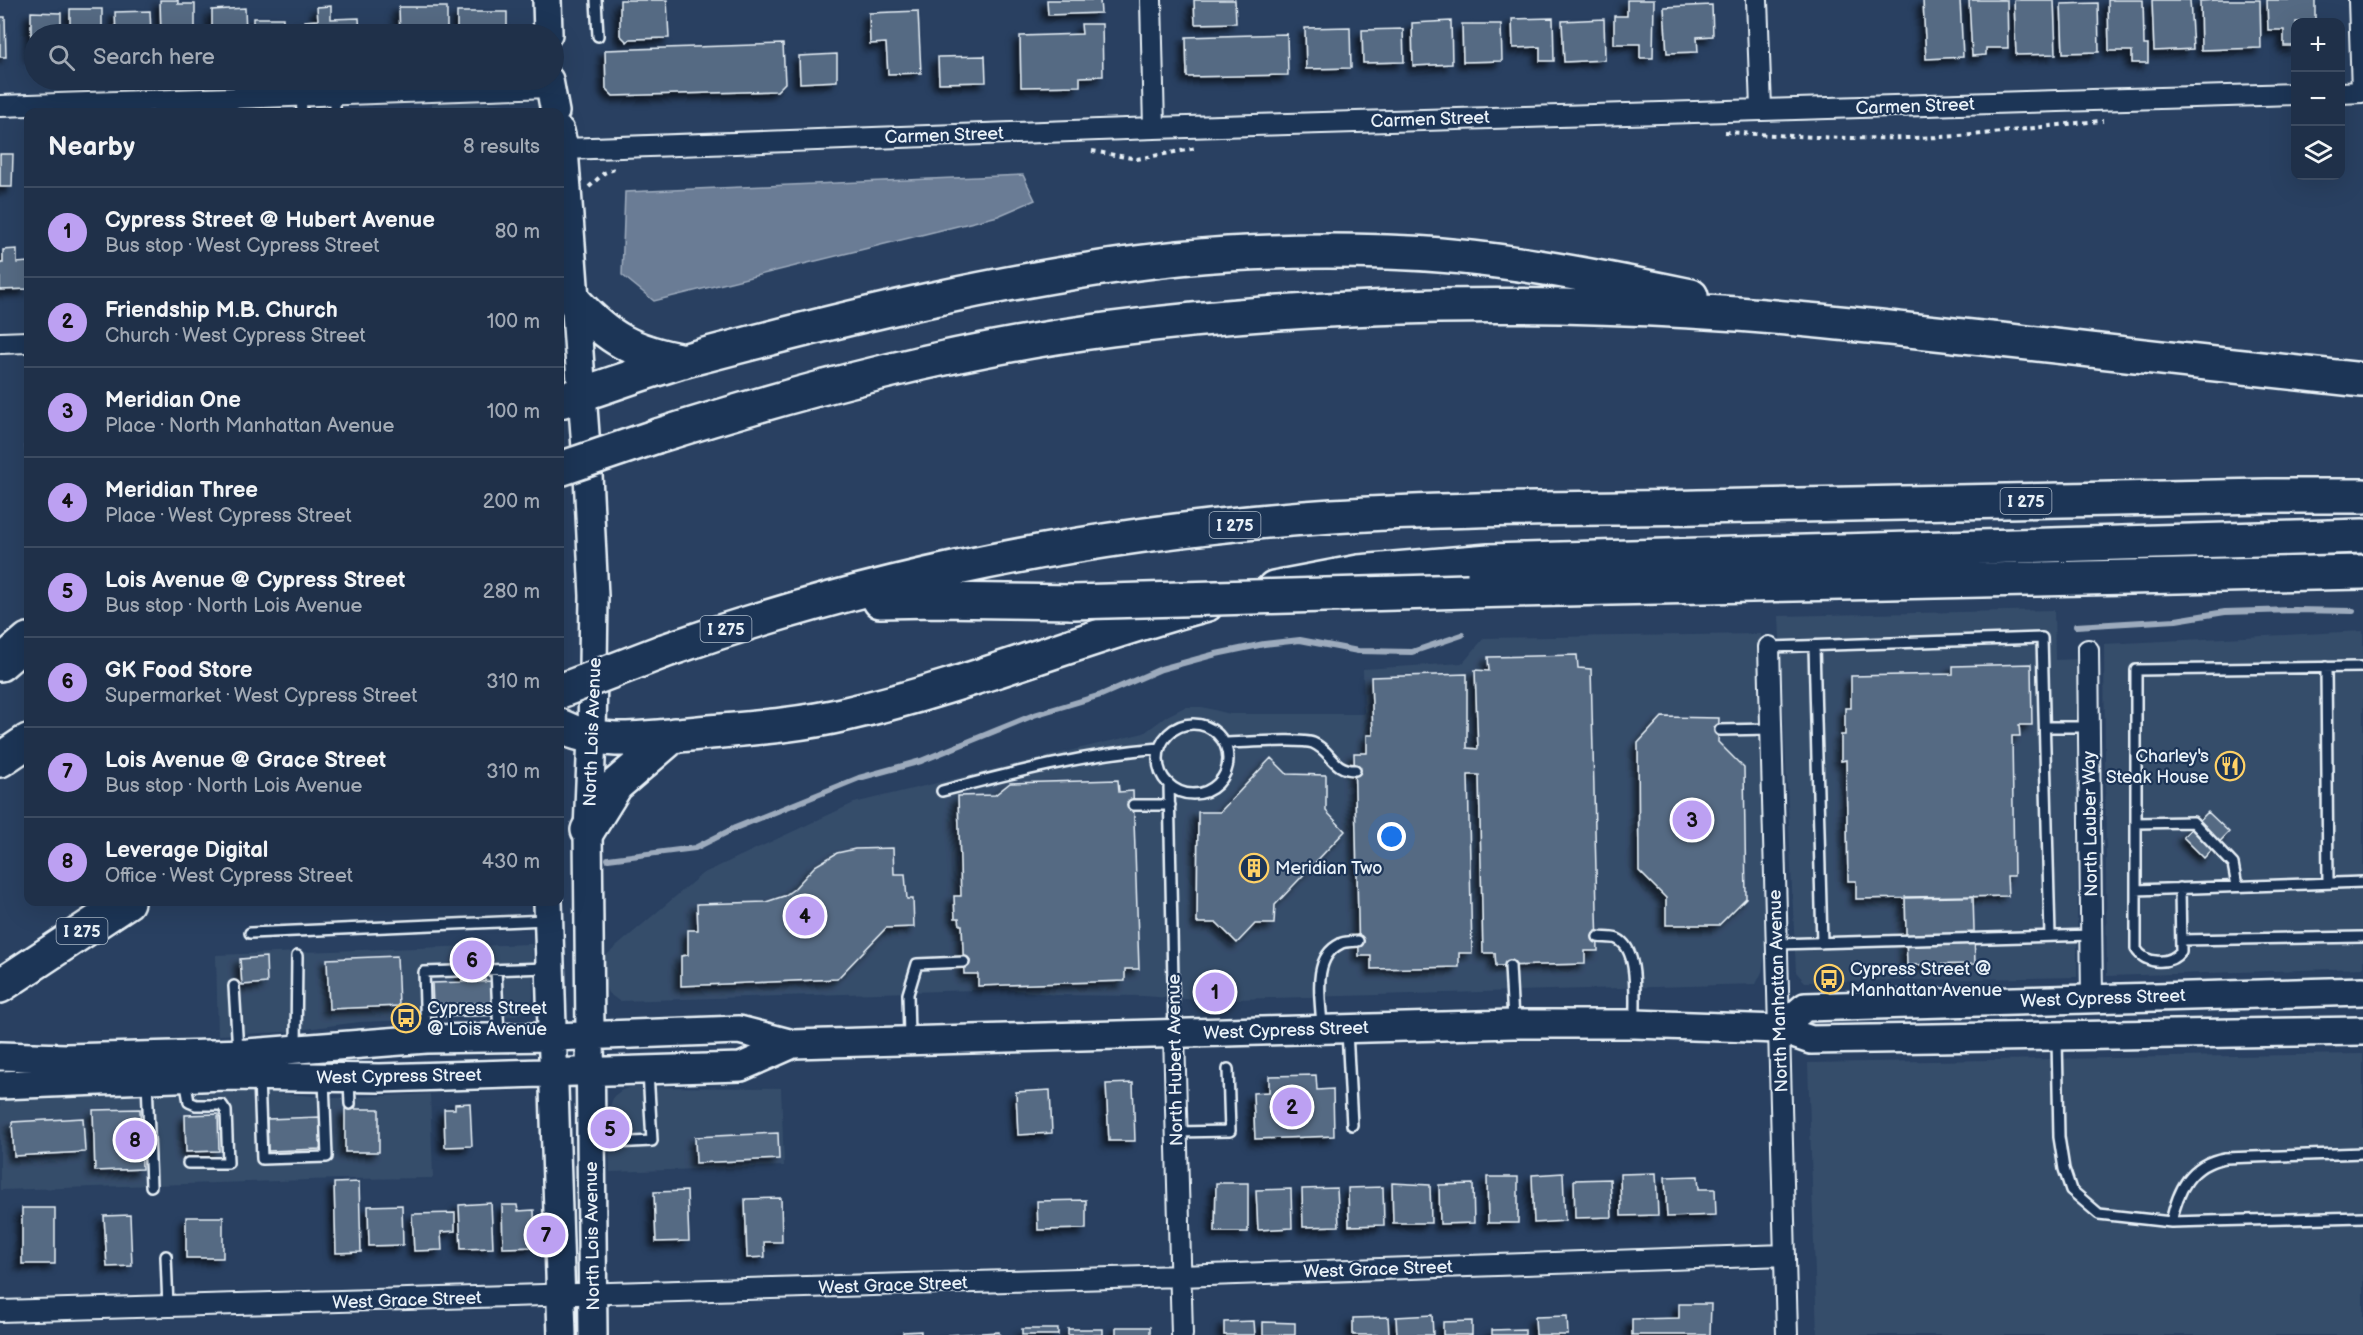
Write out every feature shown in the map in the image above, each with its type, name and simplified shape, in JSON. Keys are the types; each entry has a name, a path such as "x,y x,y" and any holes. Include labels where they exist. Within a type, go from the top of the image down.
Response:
{"highway":[{"path":"570,397 683,361 868,314 983,290 1114,267 1226,255 1379,252 1455,257 1532,266 1622,281 1810,319"},
{"path":"574,301 594,323 620,342 656,356 683,361"},
{"path":"564,468 756,404 982,350 1110,330 1221,318 1329,310 1492,306 1688,311 1810,319 2363,380"},
{"name":"I 275","path":"564,690 664,651 788,610 944,571 1089,544 1181,530 1321,517 1527,510 2255,496 2363,496"},
{"path":"564,728 592,737 674,735 786,724 844,714 957,684 1109,632 1184,610 1290,584 1359,572 1422,565 2363,536"},
{"path":"788,610 894,600 1072,602 2363,572"},
{"path":"0,664 24,643"},
{"path":"0,681 24,668"},
{"path":"588,830 616,785 674,735"},
{"path":"0,760 24,744"},
{"name":"I 275","path":"0,986 121,906"}],"street":[{"path":"547,0 548,24"},
{"path":"1151,0 1154,128"},
{"path":"1757,0 1761,108"},
{"path":"2345,93 2362,92 2359,0"},
{"name":"Carmen Street","path":"564,140 1154,128 1761,108 1813,110 2291,94"},
{"path":"0,106 335,104 549,98"},
{"name":"North Lois Avenue","path":"564,167 574,301 570,397 593,554 595,638 588,830 593,1335"},
{"path":"0,343 24,342"},
{"name":"North Manhattan Avenue","path":"1769,647 1787,1335"},
{"name":"North Lauber Way","path":"2088,650 2092,998"},
{"name":"North Lois Avenue","path":"548,911 562,1335"},
{"name":"West Cypress Street","path":"1779,1029 1804,1007 2363,991"},
{"path":"2057,1035 2092,998"},
{"name":"West Cypress Street","path":"0,1056 66,1058 238,1054 426,1039 739,1030 793,1044 1513,1024 1635,1023 1779,1029 1811,1040 2363,1031"},
{"name":"North Hubert Avenue","path":"1174,1034 1182,1335"},
{"name":"West Cypress Street","path":"0,1085 185,1077 218,1084 259,1075 341,1086 553,1073 741,1067 793,1044"},
{"name":"West Grace Street","path":"0,1311 1785,1256"}],"lane":[{"path":"596,0 598,36"},
{"path":"1769,647 2042,638 2050,936"},
{"path":"1814,645 1822,943"},
{"path":"2326,667 2328,883"},
{"path":"2180,888 2181,951 2176,957 2166,960 2150,960 2140,956 2136,949 2136,670 2363,667"},
{"path":"1200,724 1221,736 1224,743 1228,759 1226,771 1220,782 1210,789 1199,794 1187,793 1169,784 1161,773 1158,762 1160,748 1169,733 1178,727 1200,724"},
{"path":"2044,727 2089,727"},
{"path":"1720,730 1771,729"},
{"path":"1224,743 1312,743 1325,751 1338,767 1355,770"},
{"path":"942,791 1054,762 1160,748"},
{"name":"North Hubert Avenue","path":"1169,784 1174,1034"},
{"path":"1133,805 1170,804"},
{"path":"2136,823 2193,822 2233,864 2237,886"},
{"path":"2136,890 2363,882"},
{"path":"250,933 548,911"},
{"path":"1777,944 2092,935"},
{"path":"1598,937 1617,939 1630,951 1633,964 1635,1023"},
{"path":"2181,940 2363,937"},
{"path":"1352,1125 1321,968 1325,957 1340,943 1358,941"},
{"path":"296,1050 297,956"},
{"path":"909,1040 908,994 917,964 964,962"},
{"path":"1510,966 1513,1024"},
{"path":"426,1039 424,972 550,968"},
{"path":"496,970 499,1037"},
{"path":"234,986 238,1054"},
{"path":"425,1011 498,1009"},
{"path":"2057,1035 2060,1137 2064,1168 2071,1190 2099,1214 2171,1222 2363,1217"},
{"path":"1177,1132 1230,1131 1228,1069"},
{"path":"591,1144 651,1141 648,1070"},
{"path":"259,1075 262,1159 327,1157 341,1086"},
{"path":"185,1077 189,1101 196,1105 219,1104 226,1112 228,1163 188,1164"},
{"path":"147,1078 152,1186"},
{"path":"218,1084 219,1104"},
{"path":"2171,1222 2177,1196 2192,1175 2210,1160 2363,1154"},
{"path":"166,1256 168,1307"}],"path":[{"path":"1721,132 1838,139 1892,138 1958,136 2056,124 2114,121"},
{"path":"1090,151 1137,159 1178,150 1207,148"},
{"path":"588,189 604,173 626,168"}],"shaded area":[{"path":"432,99 504,104 509,108 432,108"},
{"path":"1023,175 1035,200 998,216 654,301 622,275 625,192"},
{"path":"2054,610 2055,660 2078,659 2077,977 1805,982 1796,972 1779,616"},
{"path":"2363,631 2363,968 2107,976 2104,644"},
{"path":"1761,634 1768,939 1762,972 1756,984 1200,1000 1143,996 1056,995 1007,989 619,1001 608,993 605,986 603,958 702,874 854,803 1144,733 1167,716 1185,707 1202,707 1230,714 1364,714 1363,669 1463,663 1484,638"},
{"path":"532,944 533,998 523,1012 514,1016 359,1022 282,1032 218,1035 216,955"},
{"path":"2363,1054 2363,1335 1817,1335 1808,1063"},
{"path":"632,1087 781,1088 784,1166 610,1172 609,1109 614,1096"},
{"path":"87,1090 88,1096 263,1092 335,1098 430,1094 433,1178 0,1190 0,1096"}],"building":[{"path":"160,0 178,0 178,4 195,4 195,24 161,24"},
{"path":"620,0 667,0 669,38 630,39 627,42 620,35"},
{"path":"1047,0 1100,0 1101,13 1048,15"},
{"path":"1194,0 1235,0 1236,23 1195,24"},
{"path":"1627,0 1654,0 1653,58 1640,58 1640,44 1614,44 1614,16 1627,16"},
{"path":"1923,0 1960,0 1963,57 1926,59"},
{"path":"1969,0 2007,0 2008,48 1986,48 1986,55 1972,56"},
{"path":"2014,0 2054,0 2056,54 2016,55"},
{"path":"2108,0 2143,0 2144,45 2148,45 2148,63 2132,63 2132,51 2109,51"},
{"path":"2152,0 2190,0 2193,49 2154,51"},
{"path":"2260,0 2261,48 2201,50 2200,1"},
{"path":"2267,0 2315,0 2315,18 2291,18 2291,46 2284,46 2284,30 2268,30"},
{"path":"2098,3 2099,52 2063,53 2061,4"},
{"path":"1712,5 1713,36 1697,37 1698,52 1667,53 1664,7"},
{"path":"331,6 331,19 359,18 359,24 304,24 304,21 318,20 317,7"},
{"path":"399,7 447,7 447,24 400,24"},
{"path":"245,8 246,24 212,24 212,10"},
{"path":"70,9 102,9 102,24 70,24"},
{"path":"150,11 151,24 116,24 115,12"},
{"path":"918,11 921,73 888,74 886,43 870,44 869,13"},
{"path":"31,12 61,13 61,24 31,24"},
{"path":"457,12 507,12 507,24 457,24"},
{"path":"0,17 5,17 6,57 0,57"},
{"path":"253,18 283,18 283,24 253,24"},
{"path":"1553,18 1554,61 1540,61 1540,47 1513,48 1512,19"},
{"path":"1604,19 1605,60 1564,62 1562,21"},
{"path":"1451,21 1452,64 1413,66 1412,23"},
{"path":"1081,24 1102,24 1103,76 1080,77 1080,86 1021,87 1020,36 1082,34"},
{"path":"1462,24 1501,24 1502,61 1463,62"},
{"path":"1350,27 1351,68 1306,69 1305,28"},
{"path":"1403,29 1404,62 1363,63 1362,30"},
{"path":"1287,34 1288,75 1187,77 1186,37"},
{"path":"783,44 785,83 777,91 613,96 606,89 605,50"},
{"path":"837,54 837,81 800,83 799,56"},
{"path":"985,56 986,82 939,83 938,57"},
{"path":"0,154 13,154 12,187 0,187"},
{"path":"17,249 17,263 24,262 24,289 0,290 0,263 3,263 3,250"},
{"path":"1577,655 1578,668 1591,669 1598,951 1585,951 1585,964 1496,966 1495,953 1483,953 1479,775 1468,775 1472,953 1459,953 1459,967 1371,969 1371,956 1359,956 1354,753 1367,753 1367,735 1373,735 1371,677 1467,674 1467,748 1478,749 1475,670 1489,671 1488,657"},
{"path":"2031,664 2032,725 2019,725 2020,736 2012,736 2014,876 2007,876 2008,896 1856,899 1856,881 1848,881 1846,760 1841,761 1841,735 1845,735 1845,708 1851,708 1851,676 1953,674 1953,666"},
{"path":"1662,717 1719,718 1718,742 1744,768 1746,898 1719,925 1666,925 1666,898 1639,871 1638,743"},
{"name":"Meridian Two","path":"1271,758 1287,774 1326,775 1326,811 1345,831 1275,905 1274,924 1255,924 1237,943 1217,923 1197,923 1198,812 1220,812"},
{"path":"1118,780 1119,792 1133,791 1139,969 1125,969 1125,981 978,986 978,974 964,974 962,925 960,925 959,918 955,918 954,896 961,896 958,796 995,795 1010,783"},
{"path":"2208,812 2229,832 2204,858 2183,837"},
{"path":"893,848 894,874 905,874 907,899 913,899 914,927 886,928 837,979 681,986 681,956 688,955 688,930 698,930 697,904 766,902 784,896 794,889 815,866 837,853 855,849"},
{"path":"1973,896 1975,964 1907,965 1905,897"},
{"path":"485,954 485,966 460,967 460,955"},
{"path":"397,956 399,1006 329,1009 327,959"},
{"path":"266,957 267,983 242,985 240,959"},
{"path":"484,966 485,982 462,982 461,967"},
{"path":"495,981 495,1003 433,1005 432,983"},
{"path":"1316,1075 1317,1090 1333,1089 1334,1136 1255,1139 1253,1093 1269,1092 1269,1076"},
{"path":"1133,1083 1135,1141 1109,1141 1106,1084"},
{"path":"1050,1090 1052,1133 1018,1135 1016,1092"},
{"path":"470,1103 472,1146 445,1147 444,1109 455,1109 455,1104"},
{"path":"140,1109 142,1169 95,1171 93,1110"},
{"path":"345,1109 379,1109 379,1152 345,1152"},
{"path":"218,1114 219,1151 186,1152 185,1115"},
{"path":"320,1117 321,1149 268,1151 267,1119"},
{"path":"83,1118 85,1152 14,1156 12,1122"},
{"path":"778,1133 779,1159 696,1163 695,1137"},
{"path":"1563,1173 1565,1221 1534,1223 1532,1175"},
{"path":"1656,1173 1658,1215 1621,1216 1620,1174"},
{"path":"1698,1176 1699,1189 1715,1189 1716,1215 1667,1217 1665,1177"},
{"path":"1487,1177 1518,1177 1518,1223 1488,1223"},
{"path":"1610,1179 1612,1217 1575,1218 1574,1180"},
{"path":"359,1182 361,1252 336,1253 334,1183"},
{"path":"1216,1183 1248,1183 1248,1232 1215,1232"},
{"path":"1392,1183 1430,1185 1431,1223 1393,1223"},
{"path":"1473,1184 1474,1223 1440,1224 1439,1185"},
{"path":"1383,1187 1384,1225 1349,1226 1348,1188"},
{"path":"1337,1188 1339,1226 1303,1227 1302,1189"},
{"path":"1291,1189 1292,1228 1258,1230 1256,1190"},
{"path":"687,1191 689,1241 656,1242 654,1192"},
{"path":"781,1198 782,1242 764,1242 765,1257 747,1258 745,1199"},
{"path":"1086,1200 1086,1229 1038,1230 1037,1201"},
{"path":"491,1203 493,1248 461,1249 459,1205"},
{"path":"402,1205 403,1245 369,1246 368,1206"},
{"path":"502,1205 517,1205 518,1211 534,1210 535,1247 503,1248"},
{"path":"22,1208 55,1208 55,1264 22,1264"},
{"path":"455,1213 455,1231 441,1232 442,1250 414,1251 412,1214"},
{"path":"130,1215 132,1266 107,1267 104,1216"},
{"path":"186,1217 223,1217 223,1258 186,1258"},
{"path":"1679,1304 1711,1304 1710,1335 1632,1335 1632,1319 1679,1318"},
{"path":"1432,1315 1433,1335 1397,1335 1396,1317"},
{"path":"1567,1316 1568,1335 1536,1335 1535,1317"},
{"path":"1388,1317 1389,1335 1353,1335 1353,1318"},
{"path":"1254,1321 1255,1335 1224,1335 1224,1322"},
{"path":"1472,1321 1472,1335 1443,1335 1443,1322"},
{"path":"1263,1322 1295,1323 1295,1335 1263,1335"},
{"path":"1116,1327 1150,1327 1150,1335 1116,1335"},
{"path":"1022,1329 1058,1329 1058,1335 1022,1335"},
{"path":"1068,1329 1103,1329 1103,1335 1068,1335"},
{"path":"1525,1329 1525,1335 1492,1335 1492,1330"},
{"path":"921,1331 921,1335 903,1335 903,1332"},
{"path":"999,1332 1000,1335 947,1335"}],"waterway":[{"path":"2076,626 2176,620 2225,612 2353,611"},
{"path":"608,859 695,848 735,828 859,778 921,761 1034,715 1101,695 1161,669 1216,654 1264,644 1300,640 1358,651 1412,652 1462,635"}],"place":[{"name":"Charley's Steak House","path":"2230,766"},
{"name":"Meridian One","path":"1692,820"},
{"name":"Meridian Two","path":"1254,868"},
{"name":"Meridian Three","path":"805,916"},
{"name":"GK Food Store","path":"472,960"},
{"name":"Cypress Street @ Manhattan Avenue","path":"1829,979"},
{"name":"Cypress Street @ Hubert Avenue","path":"1215,992"},
{"name":"Cypress Street @ Lois Avenue","path":"406,1018"},
{"name":"Friendship M.B. Church","path":"1292,1107"},
{"name":"Lois Avenue @ Cypress Street","path":"610,1129"},
{"name":"Leverage Digital","path":"135,1140"},
{"name":"Lois Avenue @ Grace Street","path":"546,1235"}]}
